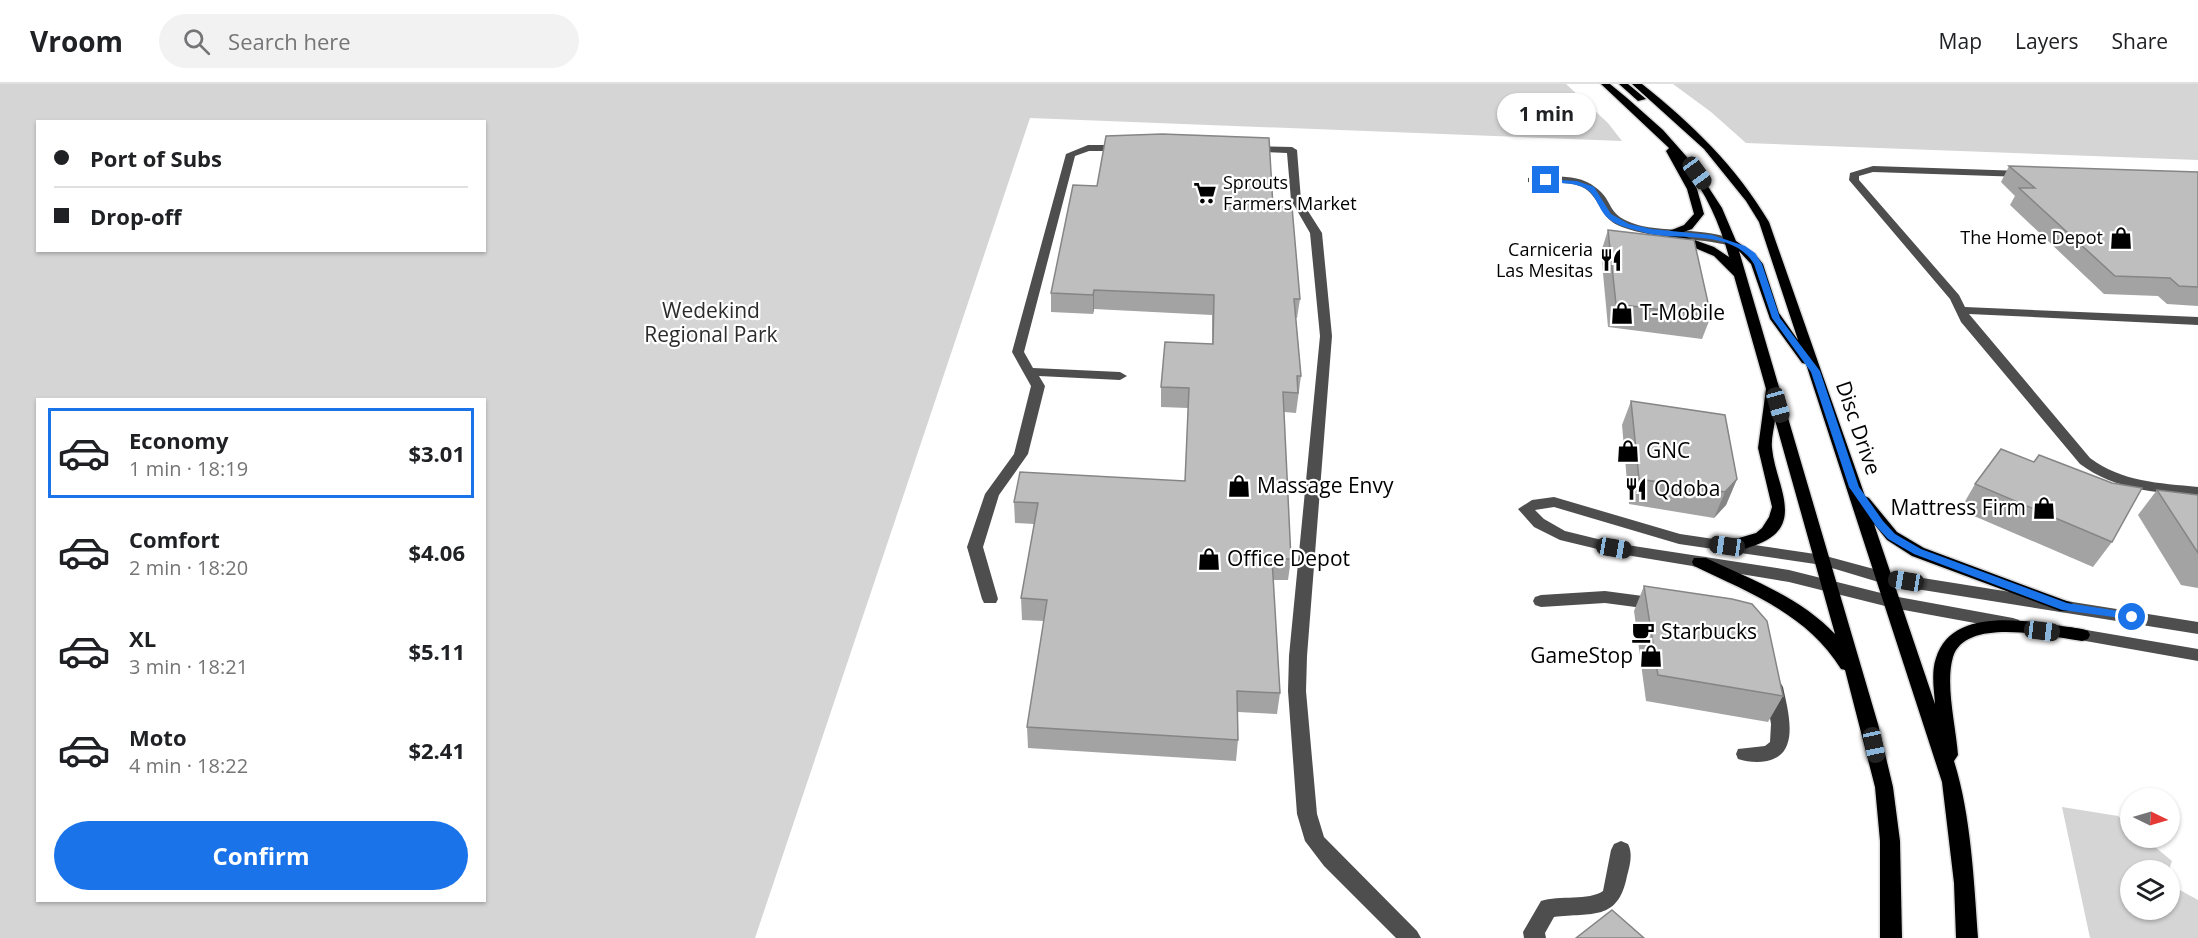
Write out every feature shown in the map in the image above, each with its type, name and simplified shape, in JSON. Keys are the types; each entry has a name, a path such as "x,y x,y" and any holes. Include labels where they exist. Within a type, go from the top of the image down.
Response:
{"main road":[{"path":"1605,84 1671,142 1705,184 1719,209 1732,243 1862,698 1884,787 1890,841 1893,932"},
{"path":"1623,84 1657,111 1699,137"},
{"name":"Disc Drive","path":"1636,84 1699,137 1745,190 1764,222 1885,578 1951,782 1964,883 1967,938"},
{"path":"1651,123 1670,150 1692,189 1699,214 1688,227 1668,234"},
{"path":"1668,234 1725,258 1743,284"},
{"path":"1732,243 1743,247 1755,258 1776,318 1815,371"},
{"path":"1727,546 1756,542 1775,521 1778,514 1779,507 1765,448 1772,383"},
{"path":"1854,487 1880,523 1902,543 1958,568 2066,607"},
{"path":"1700,562 1810,620 1823,630 1844,659 1862,698"},
{"path":"1951,782 1943,672 1950,644 1959,635 1973,628 1992,627 2082,635"}],"street":[{"path":"990,599 975,547 992,494 1022,454 1038,387 1019,358 1018,352 1071,154 1088,148 1136,148"},
{"path":"1232,148 1292,150 1296,200 1316,232 1326,336 1298,656 1297,691 1307,814 1315,841 1331,860 1410,938"},
{"path":"2034,175 1865,170 1854,176 1856,184 1955,298 1965,319 2093,468 2118,480 2198,492"},
{"path":"1533,180 1568,182 1586,186 1595,193 1609,216 1638,229 1712,237 1732,243"},
{"path":"1961,310 2198,321"},
{"path":"1030,372 1120,376"},
{"path":"2198,628 1885,578 1822,560 1655,534 1554,502 1537,503 1525,509 1539,524 1560,535 1614,548 1772,573 1830,585 1893,602 2198,655"},
{"path":"1541,601 1618,597 1677,607"},
{"path":"1745,754 1768,753 1778,748 1782,737 1771,670"},
{"path":"1535,938 1534,932 1548,908 1595,906 1610,898 1617,886 1621,850"}],"green space":[{"name":"Wedekind Regional Park","path":"0,84 1566,84 1608,123 1622,141 1030,118 755,938 0,938"},
{"path":"1673,84 2198,84 2198,160 1746,143 1711,112"},
{"path":"2062,807 2118,816 2120,818 2120,848 2156,848 2171,860 2120,860 2120,920 2180,920 2180,890 2198,900 2198,938 2090,938"}],"building":[{"path":"1162,134 1269,138 1273,207 1292,207 1300,299 1294,299 1301,376 1297,376 1298,393 1283,392 1291,559 1272,559 1280,693 1237,691 1238,740 1027,727 1047,600 1021,598 1038,503 1014,502 1020,472 1185,481 1189,388 1161,387 1165,342 1213,344 1214,295 1094,290 1093,295 1051,293 1073,185 1097,186 1106,136"},
{"name":"The Home Depot","path":"2009,166 2198,172 2198,287 2179,286 2170,278 2115,276 2019,188 2035,188"},
{"path":"1608,230 1694,240 1711,316 1616,304"},
{"path":"1631,401 1725,415 1737,479 1725,492 1639,479"},
{"path":"2001,449 2034,462 2039,455 2112,483 2142,488 2112,542 1975,484"},
{"path":"2157,490 2198,495 2198,553"},
{"path":"1644,586 1752,604 1767,621 1783,696 1658,675"},
{"path":"1612,910 1644,938 1576,938"}],"place":[{"name":"Sprouts Farmers Market","path":"1205,193"},
{"name":"The Home Depot","path":"2121,238"},
{"name":"Carniceria Las Mesitas","path":"1611,260"},
{"name":"T-Mobile","path":"1622,313"},
{"name":"GNC","path":"1628,451"},
{"name":"Massage Envy","path":"1239,486"},
{"name":"Qdoba","path":"1636,489"},
{"name":"Mattress Firm","path":"2044,508"},
{"name":"Office Depot","path":"1209,559"},
{"name":"Starbucks","path":"1643,632"},
{"name":"GameStop","path":"1651,656"}],"route":[{"path":"1546,180 1586,186 1595,193 1609,216 1618,222 1651,232 1712,237 1743,247 1752,255 1758,264 1772,311 1815,371 1854,487 1892,536 1918,552 2066,607 2132,617"}]}
